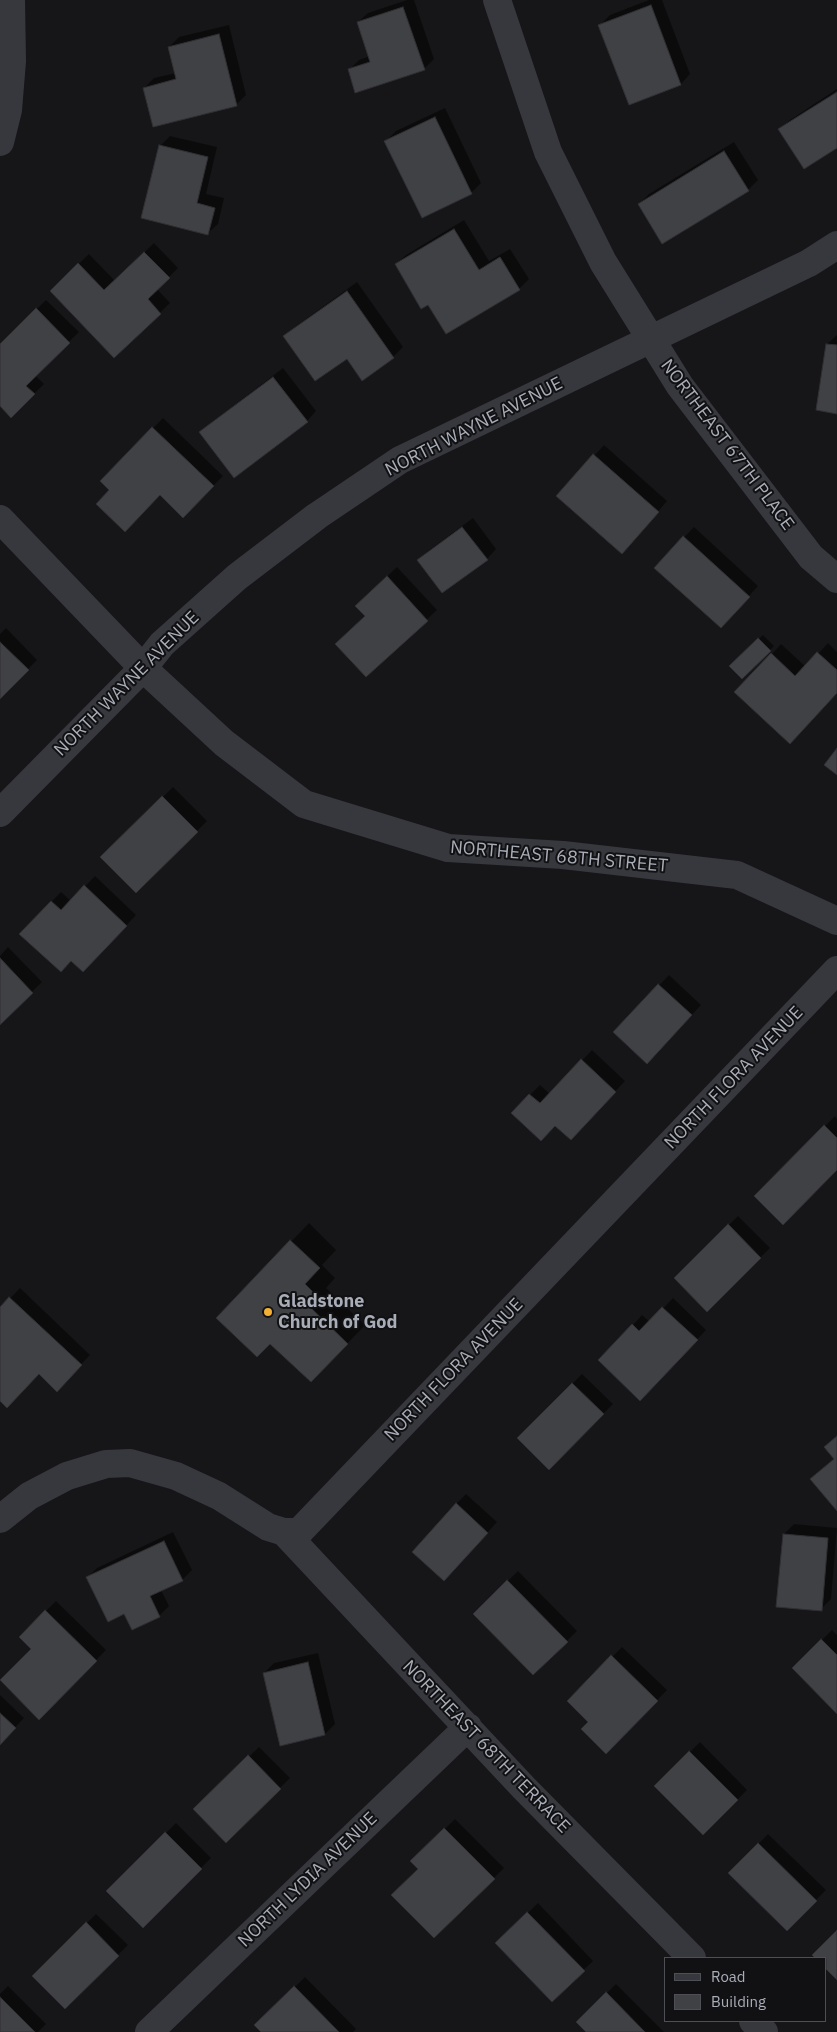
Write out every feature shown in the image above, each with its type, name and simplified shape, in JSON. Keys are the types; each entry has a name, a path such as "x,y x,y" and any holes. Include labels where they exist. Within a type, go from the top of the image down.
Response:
{"street":[{"path":"0,142 8,110 12,61 11,0"},
{"name":"NORTHEAST 67TH PLACE","path":"498,0 548,152 603,262 680,386 811,557 837,579"},
{"name":"NORTH WAYNE AVENUE","path":"0,813 143,668 162,644 237,577 317,516 400,460 809,263 837,246"},
{"name":"NORTHEAST 68TH STREET","path":"0,520 143,668 224,743 304,804 448,848 563,856 737,875 837,921"},
{"name":"NORTH FLORA AVENUE","path":"284,1532 299,1532 837,970"},
{"path":"0,1518 30,1496 67,1476 106,1464 130,1463 176,1476 219,1496 268,1527 284,1532"},
{"name":"NORTHEAST 68TH TERRACE","path":"284,1532 531,1795 691,1957"},
{"name":"NORTH LYDIA AVENUE","path":"148,2032 468,1727"},
{"path":"754,2022 764,2032"}],"building":[{"path":"651,5 681,85 629,105 598,25"},
{"path":"403,7 425,70 355,93 348,69 370,62 357,22"},
{"path":"219,34 237,106 153,127 143,88 176,79 168,47"},
{"path":"837,92 837,148 804,169 778,129"},
{"path":"435,117 472,194 422,218 384,141"},
{"path":"159,145 208,157 197,203 215,208 208,235 141,218"},
{"path":"724,151 749,191 662,244 638,204"},
{"path":"454,229 479,270 500,257 520,290 446,334 428,305 421,309 395,264"},
{"path":"144,252 170,278 148,299 161,314 114,358 50,291 78,263 104,290"},
{"path":"347,291 394,358 362,381 347,359 315,381 283,336"},
{"path":"36,308 70,343 26,386 35,394 11,418 0,406 0,344"},
{"path":"826,344 837,345 837,414 816,410"},
{"path":"273,377 308,422 234,478 199,432"},
{"path":"152,427 214,486 183,518 160,495 125,532 96,504 109,490 100,481"},
{"path":"593,454 659,512 622,554 556,496"},
{"path":"462,527 488,560 442,593 417,560"},
{"path":"683,536 750,597 721,628 654,568"},
{"path":"387,576 428,621 366,677 335,644 365,616 355,606"},
{"path":"758,638 771,651 742,679 729,666"},
{"path":"0,642 29,670 0,699"},
{"path":"817,652 837,670 837,693 790,744 734,692 771,653 795,676"},
{"path":"837,748 837,775 824,765"},
{"path":"162,796 198,832 136,893 100,857"},
{"path":"84,885 127,926 83,972 71,961 61,972 19,934 51,901 61,910"},
{"path":"0,958 33,993 0,1025"},
{"path":"658,984 692,1015 647,1064 613,1032"},
{"path":"581,1059 616,1092 571,1140 555,1126 541,1141 511,1113 529,1094 540,1103"},
{"path":"824,1125 837,1138 837,1170 783,1225 754,1196"},
{"path":"728,1224 761,1258 707,1312 674,1278"},
{"name":"Gladstone Church of God","path":"290,1240 320,1268 305,1284 318,1297 309,1306 348,1344 311,1382 270,1344 257,1357 216,1318"},
{"path":"9,1297 82,1365 57,1392 39,1374 7,1408 0,1401 0,1307"},
{"path":"662,1307 698,1340 640,1401 598,1360 632,1324 639,1331"},
{"path":"572,1383 604,1414 549,1470 517,1438"},
{"path":"837,1436 837,1511 810,1479 834,1459 824,1447"},
{"path":"456,1503 488,1533 444,1581 412,1552"},
{"path":"783,1534 828,1538 822,1611 776,1607"},
{"path":"164,1541 183,1581 150,1596 160,1617 132,1630 124,1614 108,1622 86,1577"},
{"path":"507,1580 568,1642 533,1675 473,1614"},
{"path":"45,1610 97,1661 39,1720 0,1680 31,1649 19,1637"},
{"path":"821,1639 837,1655 837,1714 792,1668"},
{"path":"611,1655 658,1701 606,1754 581,1729 588,1722 567,1701"},
{"path":"308,1662 325,1735 280,1746 263,1673"},
{"path":"0,1713 16,1728 0,1745"},
{"path":"689,1751 738,1800 703,1835 654,1786"},
{"path":"248,1755 281,1789 226,1843 193,1809"},
{"path":"444,1828 495,1879 434,1938 391,1895 418,1869 410,1861"},
{"path":"165,1832 202,1869 143,1928 106,1891"},
{"path":"758,1843 817,1901 787,1931 728,1873"},
{"path":"527,1912 585,1971 552,2002 495,1943"},
{"path":"86,1922 119,1956 65,2009 32,1976"},
{"path":"837,1930 837,1980 827,1970 827,1957 814,1957 812,1955"},
{"path":"294,1986 339,2032 261,2032 254,2025"},
{"path":"606,1992 645,2032 586,2032 576,2022"},
{"path":"0,1997 35,2032 0,2032"}],"place":[{"name":"Gladstone Church of God","path":"268,1312"}]}
